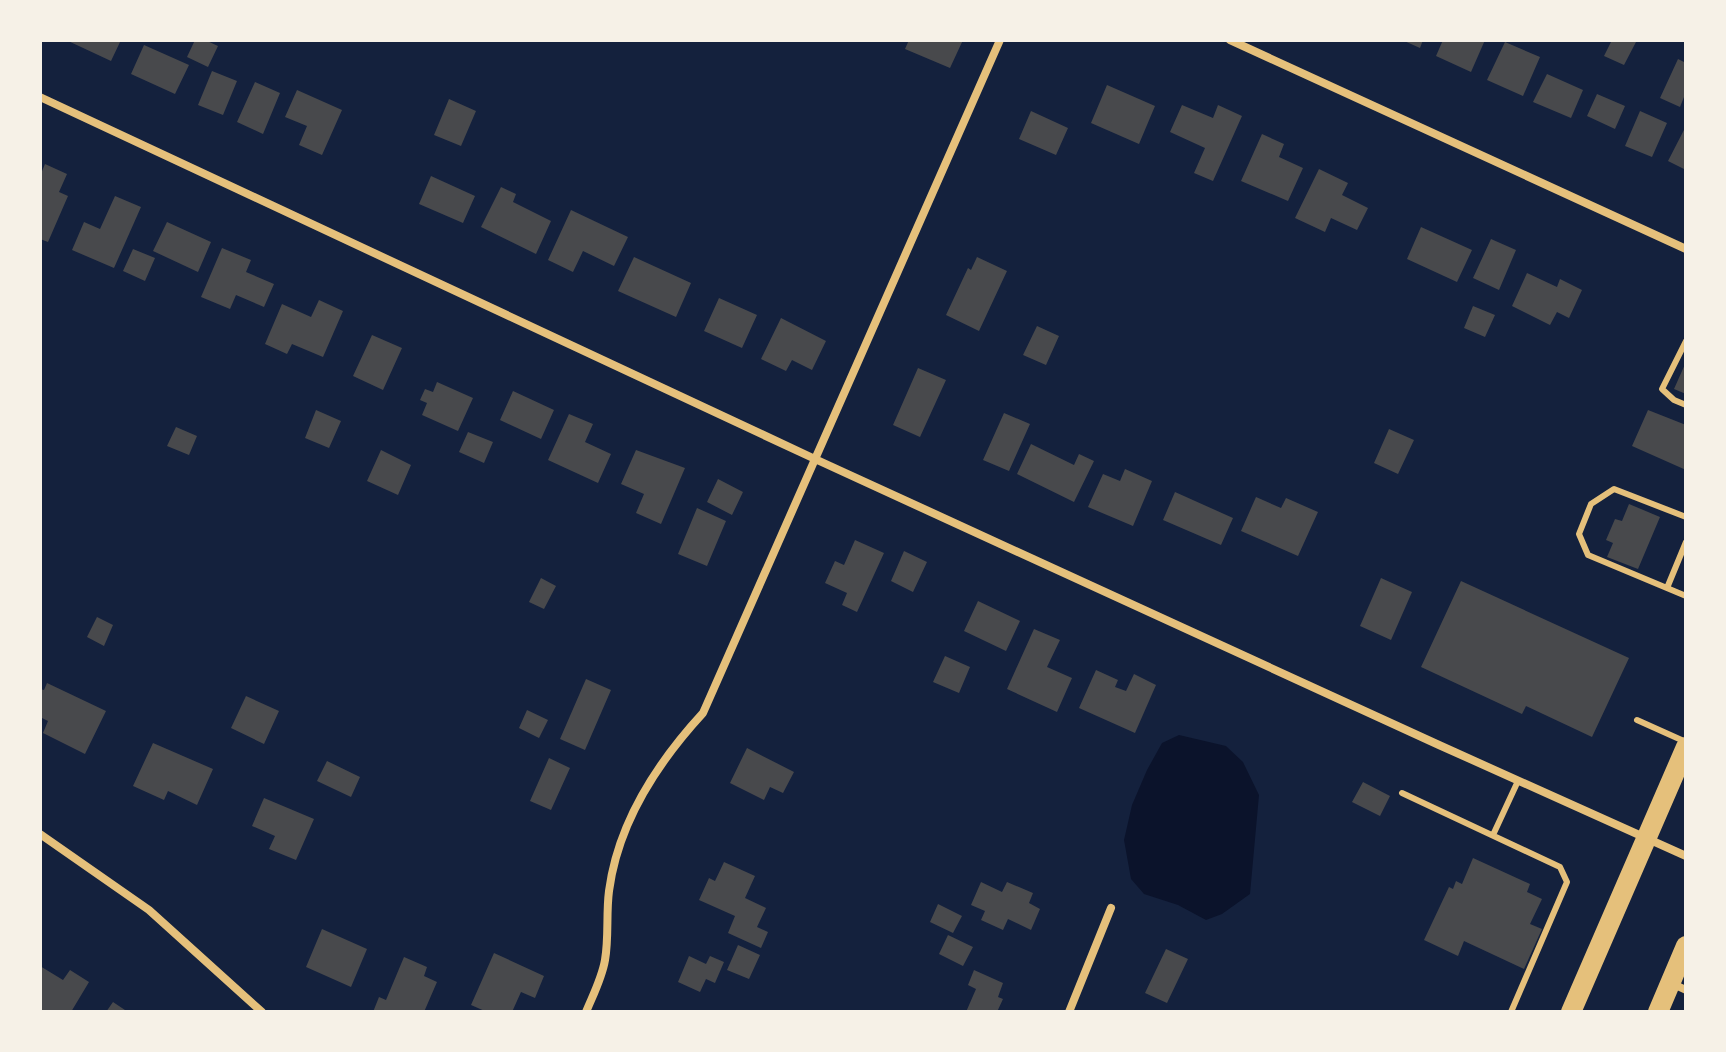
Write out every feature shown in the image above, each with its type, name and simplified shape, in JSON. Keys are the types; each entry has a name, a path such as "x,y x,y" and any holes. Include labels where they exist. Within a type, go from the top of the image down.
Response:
{"main road":[{"path":"1571,1012 1686,745"},
{"path":"1658,1012 1678,986 1686,946"}],"street":[{"path":"586,1012 605,959 609,889 627,826 660,765 703,713 1000,40"},
{"path":"1230,40 1686,249"},
{"path":"40,97 815,459 1686,856"},
{"path":"40,834 149,910 262,1012"},
{"path":"1069,1012 1111,908"}],"lane":[{"path":"1686,341 1662,389 1674,400 1686,405"},
{"path":"1686,517 1614,489 1591,504 1579,534 1588,555 1686,596"},
{"path":"1667,588 1686,542"},
{"path":"1637,720 1686,745"},
{"path":"1493,835 1518,781"},
{"path":"1402,793 1560,867 1567,882 1511,1012"}],"water":[{"path":"1179,735 1226,746 1243,762 1259,795 1250,894 1222,914 1206,920 1178,905 1144,894 1131,879 1124,840 1132,805 1147,770 1162,743"}],"building":[{"path":"66,40 121,40 111,61"},
{"path":"195,40 205,40 218,46 208,67 187,57"},
{"path":"909,40 963,40 950,68 905,49"},
{"path":"1402,40 1423,40 1420,48"},
{"path":"1443,40 1485,40 1471,72 1436,56"},
{"path":"1612,40 1636,42 1624,65 1604,56"},
{"path":"1505,42 1540,57 1523,96 1487,80"},
{"path":"144,45 189,65 175,94 131,74"},
{"path":"1678,59 1686,63 1686,92 1680,107 1660,98"},
{"path":"212,71 237,81 223,115 198,105"},
{"path":"1547,74 1583,90 1571,118 1533,102"},
{"path":"255,82 280,93 263,134 237,122"},
{"path":"1107,85 1155,106 1139,144 1091,123"},
{"path":"297,90 342,110 322,155 299,145 307,126 285,117"},
{"path":"1597,94 1625,106 1615,129 1587,116"},
{"path":"449,99 476,111 461,146 434,135"},
{"path":"1182,105 1213,118 1218,105 1242,116 1213,181 1194,173 1205,148 1170,132"},
{"path":"1031,111 1068,128 1056,155 1019,139"},
{"path":"1640,111 1667,123 1652,157 1625,146"},
{"path":"1686,126 1686,170 1668,161"},
{"path":"1262,134 1284,144 1279,157 1303,168 1288,201 1241,181"},
{"path":"45,164 67,174 59,192 68,196 48,242 40,239 40,176"},
{"path":"1319,169 1348,183 1342,195 1368,208 1357,230 1331,218 1325,232 1295,218"},
{"path":"431,176 475,196 463,223 419,204"},
{"path":"501,187 516,194 513,202 551,221 536,254 481,227"},
{"path":"115,196 141,207 114,268 72,250 84,222 100,229"},
{"path":"571,210 628,237 614,266 583,251 573,272 548,260"},
{"path":"167,222 211,242 198,272 153,251"},
{"path":"1421,227 1472,250 1457,282 1407,259"},
{"path":"1491,239 1516,250 1499,290 1473,278"},
{"path":"222,248 251,260 246,272 274,284 264,307 236,295 230,309 201,297"},
{"path":"133,249 155,258 145,281 123,271"},
{"path":"634,257 691,283 676,317 618,291"},
{"path":"977,257 1007,271 979,331 946,315 968,268 971,270"},
{"path":"1527,273 1557,287 1560,279 1582,290 1569,318 1557,312 1550,325 1512,306"},
{"path":"719,298 757,315 742,348 704,331"},
{"path":"319,300 343,311 323,357 292,344 287,354 265,344 282,304 311,317"},
{"path":"1473,306 1495,315 1485,337 1464,328"},
{"path":"781,318 826,341 812,370 792,360 786,371 761,359"},
{"path":"1037,326 1059,336 1046,365 1023,355"},
{"path":"372,335 402,348 383,390 353,376"},
{"path":"1686,362 1686,394 1674,389"},
{"path":"918,368 946,380 920,437 893,425"},
{"path":"437,382 473,398 458,431 422,415 427,403 420,400 425,389 433,392"},
{"path":"513,391 554,410 541,439 500,420"},
{"path":"316,410 341,421 329,448 305,438"},
{"path":"1648,410 1686,425 1686,470 1632,446"},
{"path":"1004,413 1030,424 1009,471 983,460"},
{"path":"569,414 593,424 585,442 611,454 598,483 548,460"},
{"path":"176,427 197,436 189,455 167,446"},
{"path":"1389,429 1414,440 1398,474 1374,463"},
{"path":"468,432 493,442 484,463 459,452"},
{"path":"1031,444 1074,465 1079,454 1094,461 1074,502 1017,474"},
{"path":"381,450 411,465 398,495 367,481"},
{"path":"636,450 685,468 661,524 636,513 644,494 621,484"},
{"path":"1125,469 1152,481 1133,526 1088,507 1103,474 1120,481"},
{"path":"718,479 743,492 732,515 707,502"},
{"path":"1175,492 1233,518 1221,545 1163,520"},
{"path":"1256,497 1281,508 1286,498 1318,512 1298,556 1241,531"},
{"path":"1629,504 1660,517 1638,569 1607,557 1613,543 1606,540 1615,519 1622,521"},
{"path":"697,508 726,521 707,566 678,554"},
{"path":"855,540 884,553 857,612 842,605 847,593 825,583 835,561 844,565"},
{"path":"904,551 927,562 913,592 891,581"},
{"path":"541,578 556,586 544,609 529,602"},
{"path":"1381,578 1412,592 1391,640 1360,626"},
{"path":"1461,581 1629,658 1592,737 1526,706 1522,714 1421,667"},
{"path":"978,601 1020,621 1006,651 964,631"},
{"path":"97,617 113,625 104,646 87,637"},
{"path":"1034,629 1060,640 1047,667 1072,678 1057,712 1007,689"},
{"path":"945,656 970,667 959,693 933,682"},
{"path":"1096,670 1118,680 1115,687 1126,691 1134,674 1156,685 1135,733 1079,708"},
{"path":"586,679 611,690 585,750 560,739"},
{"path":"47,683 106,711 85,754 43,733 48,721 40,717 40,689 44,690"},
{"path":"246,696 279,711 264,744 231,728"},
{"path":"527,710 548,720 539,738 519,728"},
{"path":"153,743 213,769 197,805 168,791 164,800 133,786"},
{"path":"747,748 794,772 783,793 770,787 764,800 730,783"},
{"path":"549,758 570,768 551,810 530,801"},
{"path":"327,761 360,777 351,797 317,781"},
{"path":"1363,782 1390,796 1380,816 1352,802"},
{"path":"264,798 314,819 296,860 269,849 275,836 252,826"},
{"path":"1473,858 1530,884 1527,892 1542,899 1530,924 1542,929 1524,969 1464,941 1458,956 1424,940 1449,887 1453,889 1456,881 1462,884"},
{"path":"724,862 755,876 745,898 766,908 757,927 768,932 761,948 728,933 735,916 699,900 709,878 715,881"},
{"path":"981,882 1002,892 1007,882 1033,893 1029,903 1040,909 1031,930 1008,919 1003,930 981,920 985,911 971,905"},
{"path":"938,904 962,916 953,933 930,922"},
{"path":"322,929 367,949 351,987 306,967"},
{"path":"948,935 973,947 963,966 939,954"},
{"path":"738,945 760,955 749,979 727,970"},
{"path":"1166,949 1188,959 1167,1003 1145,993"},
{"path":"494,953 544,976 535,998 521,992 512,1012 487,1012 471,1005"},
{"path":"689,956 706,964 710,956 724,962 715,983 706,979 700,992 678,982"},
{"path":"404,957 427,967 424,976 437,982 424,1012 373,1012 379,997 386,1000"},
{"path":"40,966 63,980 70,970 89,982 71,1012 40,1010"},
{"path":"974,970 1003,983 998,997 1003,999 997,1012 966,1012 976,989 968,985"},
{"path":"113,1002 128,1012 106,1012"}]}
